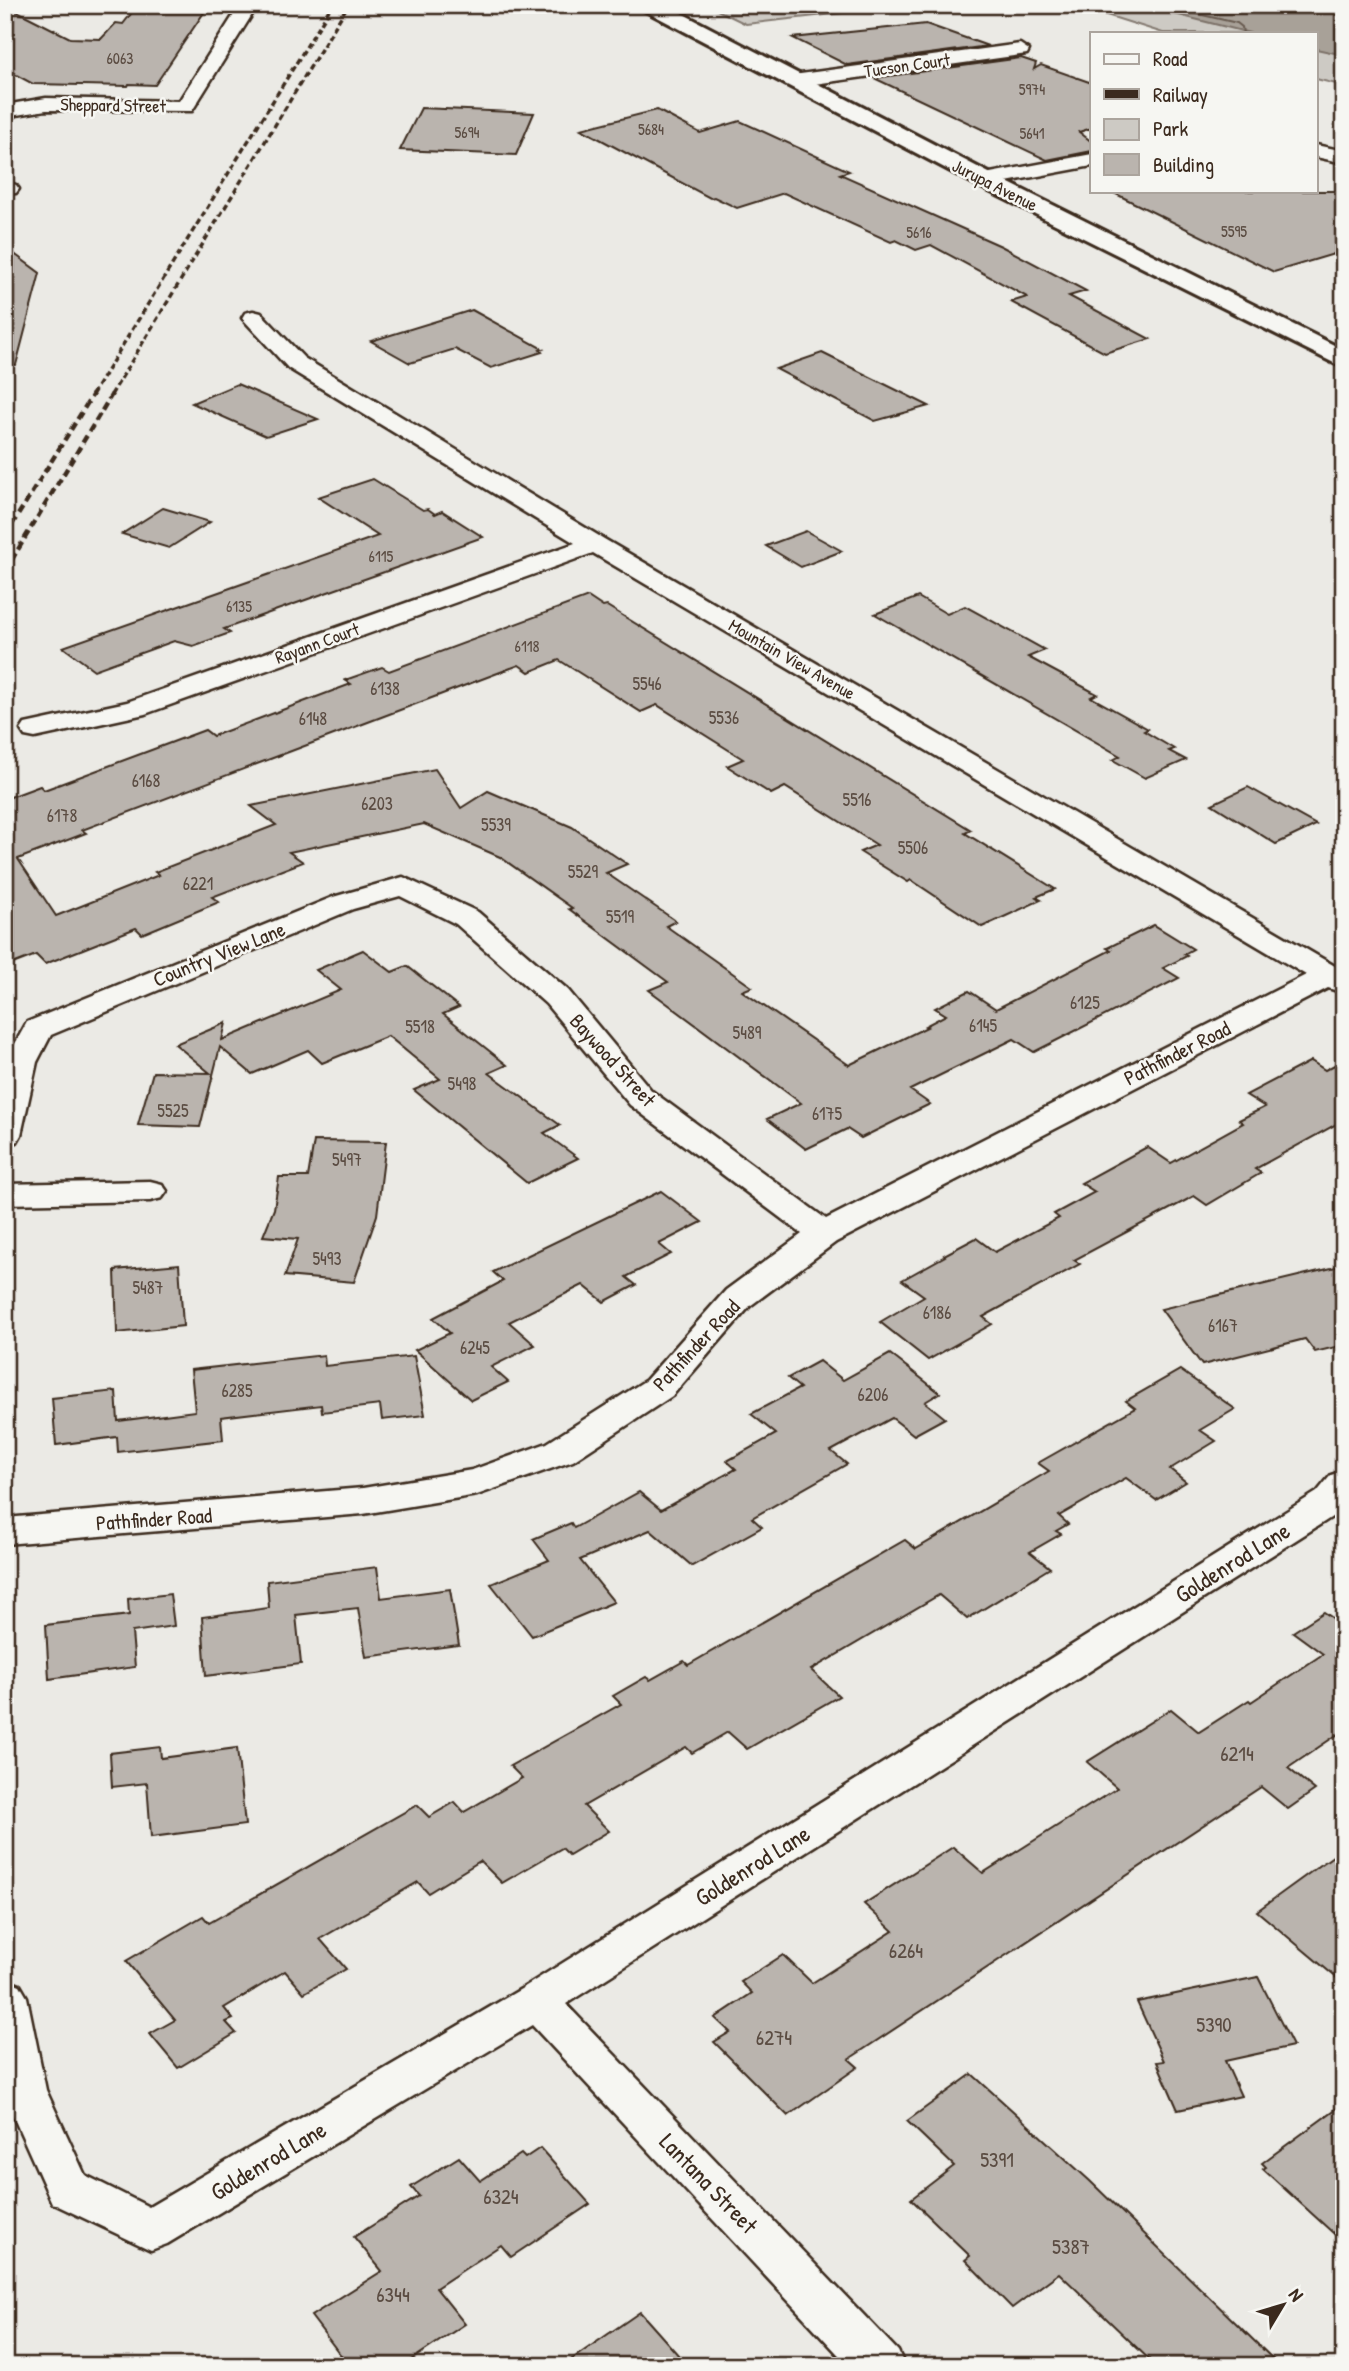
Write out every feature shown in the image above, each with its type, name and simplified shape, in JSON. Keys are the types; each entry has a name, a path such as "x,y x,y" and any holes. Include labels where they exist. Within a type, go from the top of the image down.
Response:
{"main road":[{"name":"Jurupa Avenue","path":"649,5 985,180 1344,360"}],"street":[{"name":"Sheppard Street","path":"5,111 46,104 185,107 250,5"},
{"name":"Tucson Court","path":"793,81 1020,50"},
{"path":"1318,152 1344,157"},
{"path":"985,180 1090,160"},
{"name":"Mountain View Avenue","path":"253,318 296,363 595,544 1336,980"},
{"name":"Rayann Court","path":"36,730 135,708 595,544"},
{"name":"Country View Lane","path":"5,1135 21,1062 38,1029 343,903 403,886"},
{"name":"Baywood Street","path":"403,886 467,918 557,997 642,1098 824,1234"},
{"name":"Pathfinder Road","path":"5,1531 363,1501 477,1482 560,1452 659,1388 738,1298 824,1234 1336,980"},
{"path":"5,1194 150,1191"},
{"name":"Goldenrod Lane","path":"5,1997 24,2090 68,2189 150,2230 536,2001 1329,1501 1344,1484"},
{"name":"Lantana Street","path":"536,2001 881,2366"}],"green space":[{"path":"707,5 914,5 746,24"},
{"path":"1075,5 1344,5 1344,86 1318,80 1318,32 1160,32"}],"water":[{"path":"1139,5 1344,5 1344,55 1318,49 1318,32 1246,32"}],"building":[{"path":"5,5 70,38 101,39 116,23 123,24 138,5 209,5 155,85 128,86 33,84 5,69"},
{"path":"926,24 988,46 847,65 793,38"},
{"path":"1021,58 1036,63 1034,69 1041,65 1090,82 1090,129 1079,132 1090,140 1090,151 1047,160 874,78"},
{"path":"421,108 534,113 516,155 400,150"},
{"path":"657,110 700,133 740,121 849,171 840,174 1001,246 1086,291 1069,296 1150,339 1105,353 1011,302 1027,297 931,245 916,250 896,240 891,242 784,193 737,208 714,197 710,198 581,129"},
{"path":"1344,191 1344,251 1274,272 1112,192"},
{"path":"5,247 40,273 16,365 5,364"},
{"path":"472,310 543,349 540,350 542,352 491,368 455,349 410,363 371,341"},
{"path":"822,353 929,406 875,421 776,369"},
{"path":"237,384 318,419 266,436 192,403"},
{"path":"373,479 423,510 428,509 435,514 442,511 483,537 224,629 230,633 193,646 174,641 94,670 63,647 378,536 318,497"},
{"path":"163,508 210,522 169,548 122,534"},
{"path":"806,531 842,551 801,567 766,546"},
{"path":"588,597 603,607 607,606 971,830 965,833 1055,889 1036,897 1041,900 982,927 911,880 908,882 860,852 877,845 785,787 771,794 727,766 743,759 657,705 641,712 559,660 529,672 519,665 82,830 86,833 18,859 56,916 159,875 155,872 276,825 251,806 435,769 461,808 488,791 572,827 627,864 606,873 676,921 666,926 752,987 742,991 849,1065 927,1027 925,1026 946,1015 935,1008 969,991 996,1009 1154,925 1193,949 1184,954 1187,956 1163,968 1179,978 1034,1052 1014,1039 910,1090 930,1104 861,1138 847,1129 806,1149 767,1119 801,1103 649,990 668,982 500,857 424,824 289,852 303,862 212,897 219,902 142,934 136,928 45,964 36,955 5,967 5,799 40,786 44,790 205,730 213,736 351,684 345,680 382,667 389,671"},
{"path":"918,597 947,614 965,606 1045,650 1028,657 1097,694 1091,697 1148,729 1144,731 1174,749 1169,751 1186,760 1145,778 1113,760 1120,756 875,614"},
{"path":"1248,787 1316,825 1276,844 1212,804"},
{"path":"363,950 392,972 407,966 459,1007 443,1014 507,1065 489,1073 560,1125 544,1133 578,1158 527,1183 414,1090 440,1079 388,1036 322,1063 308,1050 252,1074 220,1047 200,1127 138,1125 153,1072 210,1073 175,1044 226,1023 222,1040 341,990 316,970"},
{"path":"1344,1060 1344,1120 1255,1169 1261,1173 1207,1205 1194,1196 1074,1260 1080,1264 983,1317 992,1324 928,1360 880,1322 924,1296 902,1280 944,1255 976,1238 995,1252 1059,1218 1054,1214 1095,1192 1081,1183 1147,1147 1171,1163 1243,1123 1239,1120 1265,1107 1246,1095 1311,1061 1325,1070"},
{"path":"314,1141 386,1142 377,1215 354,1282 285,1276 298,1239 263,1236 274,1209 279,1177 308,1177"},
{"path":"661,1191 702,1222 659,1244 671,1254 626,1277 636,1285 604,1302 583,1285 509,1322 535,1345 491,1367 508,1382 471,1400 415,1350 450,1333 433,1318 503,1281 493,1272"},
{"path":"179,1264 183,1326 117,1333 115,1270"},
{"path":"1344,1265 1344,1345 1315,1352 1305,1339 1202,1365 1161,1309"},
{"path":"890,1354 940,1393 925,1402 945,1418 914,1435 892,1418 831,1451 847,1464 752,1518 762,1527 692,1566 650,1530 580,1560 614,1602 532,1636 491,1584 549,1560 533,1539 571,1523 574,1528 639,1492 661,1510 736,1469 727,1461 776,1434 751,1414 800,1388 788,1378 819,1361 843,1380"},
{"path":"324,1355 325,1366 414,1356 425,1415 382,1420 380,1405 322,1412 321,1405 221,1417 223,1440 118,1452 117,1437 56,1445 52,1398 116,1391 118,1421 195,1411 191,1370"},
{"path":"1180,1370 1235,1409 1200,1430 1216,1441 1170,1469 1186,1482 1156,1500 1126,1478 1059,1516 1068,1524 1056,1531 1061,1534 1030,1552 1050,1568 967,1619 939,1595 811,1670 839,1696 747,1749 728,1732 692,1753 686,1747 584,1806 609,1831 569,1855 562,1848 502,1883 480,1861 428,1893 418,1882 320,1939 346,1969 304,1993 285,1971 224,2008 233,2019 226,2022 236,2033 178,2068 150,2034 175,2020 126,1961 203,1916 209,1923 417,1805 429,1817 455,1802 464,1812 522,1778 510,1766 621,1704 613,1696 646,1677 650,1680 684,1661 688,1665 905,1540 916,1549 1049,1471 1038,1463 1135,1408 1126,1401"},
{"path":"377,1567 381,1598 450,1589 459,1645 366,1657 358,1608 296,1615 301,1664 206,1676 202,1617 269,1608 267,1581"},
{"path":"170,1594 174,1626 132,1632 135,1667 49,1679 46,1625 129,1615 128,1599"},
{"path":"1324,1612 1344,1626 1344,1730 1288,1768 1315,1790 1288,1809 1261,1787 849,2059 858,2067 788,2116 714,2042 730,2032 715,2018 752,1993 741,1982 783,1955 812,1983 893,1931 864,1904 953,1847 983,1873 1117,1788 1087,1762 1171,1709 1199,1732 1249,1700 1251,1702 1323,1654 1293,1632"},
{"path":"160,1747 161,1758 237,1748 245,1825 151,1837 147,1783 112,1787 110,1753"},
{"path":"1344,1848 1344,1984 1257,1911"},
{"path":"1258,1977 1293,2046 1225,2061 1241,2096 1178,2110 1157,2062 1164,2061 1137,2002"},
{"path":"972,2074 1090,2181 1280,2366 1156,2366 1059,2273 1012,2308 965,2260 970,2256 911,2199 954,2166 907,2121"},
{"path":"1344,2103 1344,2243 1263,2169 1266,2167 1262,2163"},
{"path":"540,2148 590,2204 511,2257 501,2245 436,2288 465,2324 402,2366 349,2366 311,2316 382,2271 354,2237 419,2196 411,2187 459,2157 480,2181 521,2154 525,2158"},
{"path":"640,2312 688,2366 562,2366"}],"railway":[{"path":"92,395 332,5"},
{"path":"111,395 348,5"},
{"path":"5,536 93,394"},
{"path":"5,571 112,394"}]}
